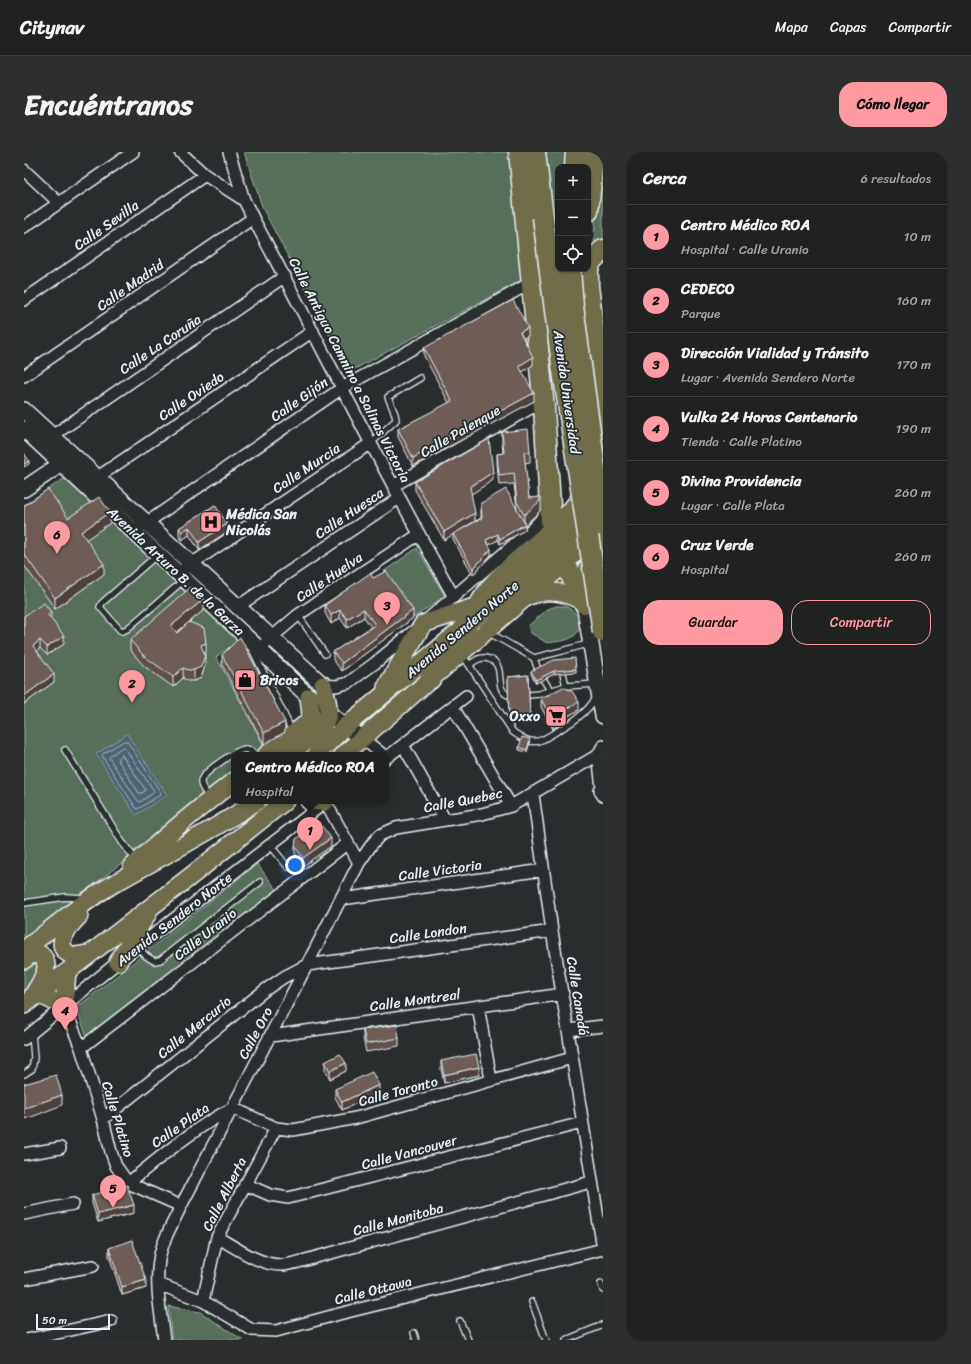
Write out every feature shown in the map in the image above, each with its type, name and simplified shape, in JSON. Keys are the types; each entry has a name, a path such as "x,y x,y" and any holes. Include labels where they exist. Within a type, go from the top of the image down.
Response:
{"highway":[{"path":"519,152 543,404 551,521 558,547 584,604"},
{"name":"Avenida Universidad","path":"535,152 597,637"},
{"path":"575,164 576,152"},
{"path":"589,200 594,152"},
{"path":"591,261 603,250"},
{"name":"Avenida Universidad","path":"583,272 573,306 603,526"},
{"path":"584,272 603,390"},
{"path":"430,679 496,582 558,547 578,504 592,481 599,461 603,425 603,403"},
{"path":"543,404 560,436 567,443 575,445 587,442 597,435 603,425"}],"main road":[{"name":"Avenida Sendero Norte","path":"319,752 346,726 558,547 603,498"},
{"name":"Avenida Sendero Norte","path":"346,752 430,679 465,659 486,631 520,602 558,547 603,526"},
{"path":"584,604 582,590 588,566 603,546"},
{"path":"520,602 534,594 550,591 565,593 578,599 584,604"},
{"path":"378,699 423,624 497,599"},
{"path":"293,752 327,722 329,714 323,685"},
{"path":"270,752 307,723 311,715 309,697"},
{"path":"88,954 69,954 63,946 65,933 77,918 164,837 210,798 231,783"},
{"path":"191,876 221,836 237,804"},
{"path":"24,950 90,899 115,883 210,831 252,804"},
{"name":"Avenida Sendero Norte","path":"31,999 191,876 281,804"},
{"path":"118,962 153,905"},
{"path":"24,960 30,955 40,954 47,962 47,968 42,980 31,999 64,1006 67,972"}],"street":[{"path":"24,227 133,152"},
{"path":"180,152 205,175 244,200"},
{"name":"Calle Antiguo Camnino a Salinas Victoria","path":"229,152 244,200 253,218 285,276 392,486 454,598"},
{"path":"24,170 59,203"},
{"name":"Calle Sevilla","path":"24,300 205,175"},
{"name":"Calle Madrid","path":"24,376 253,218"},
{"name":"Calle La Coruña","path":"52,436 285,276"},
{"name":"Calle Gijón","path":"134,531 342,388 532,282"},
{"name":"Calle Oviedo","path":"91,481 313,331"},
{"name":"Calle Palenque","path":"392,486 543,404"},
{"name":"Avenida Arturo B. de la Garza","path":"24,410 52,436 67,460"},
{"name":"Avenida Arturo B. de la Garza","path":"24,429 67,460 91,481 146,523 181,576 260,649 309,697 346,726"},
{"name":"Calle Murcia","path":"181,576 371,443"},
{"path":"25,487 67,460"},
{"name":"Avenida Arturo B. de la Garza","path":"91,481 134,531 194,567 323,685"},
{"name":"Calle Huesca","path":"237,607 399,498"},
{"path":"323,685 336,686 348,683 423,624 538,523 546,512 550,499"},
{"name":"Calle Huelva","path":"260,649 270,638 298,615 418,535"},
{"path":"603,572 591,577 586,586 584,604 597,637 598,688 603,716"},
{"path":"389,754 466,696"},
{"path":"453,707 512,806"},
{"path":"346,726 379,752"},
{"path":"403,745 445,820"},
{"path":"601,750 603,793"},
{"name":"Calle Quebec","path":"359,863 372,844 386,832 396,828 482,814 512,806 601,750"},
{"name":"Calle Canadá","path":"533,794 552,931 591,1182 603,1249"},
{"name":"Avenida Sendero Norte","path":"28,1036 118,962 322,804"},
{"path":"328,804 359,863"},
{"name":"Calle Uranio","path":"81,1048 348,843"},
{"name":"Calle Oro","path":"164,1340 158,1284 159,1261 165,1240 181,1206 342,899 359,863"},
{"name":"Calle Victoria","path":"342,899 543,870"},
{"name":"Calle London","path":"308,965 552,931"},
{"name":"Calle Mercurio","path":"103,1119 264,990 284,977 308,965"},
{"name":"Calle Montreal","path":"270,1036 563,994"},
{"name":"Calle Platino","path":"64,1006 81,1048 116,1166 128,1183"},
{"path":"478,1006 491,1080"},
{"path":"568,1030 603,1026"},
{"name":"Calle Toronto","path":"233,1108 276,1128 294,1130 342,1121 572,1058"},
{"name":"Calle Plata","path":"128,1183 194,1130 233,1108"},
{"name":"Calle Vancouver","path":"245,1184 270,1195 288,1198 582,1123"},
{"name":"Calle Alberta","path":"204,1301 217,1237 276,1128"},
{"path":"24,1154 60,1148"},
{"name":"Calle Manitoba","path":"217,1237 263,1262 273,1265 284,1265 591,1182"},
{"path":"128,1183 181,1206"},
{"path":"24,1214 73,1204"},
{"name":"Calle Ottawa","path":"158,1284 204,1301 252,1330 276,1331 603,1249"},
{"path":"24,1279 93,1266"},
{"path":"26,1340 111,1321"}],"lane":[{"path":"371,443 396,420 388,397 420,378"},
{"path":"164,549 102,603 100,607 120,630 122,631 128,629 181,576"},
{"path":"298,615 325,654"},
{"path":"486,631 534,658 562,654 597,637"},
{"path":"244,635 294,733"},
{"path":"465,659 478,659 484,657 497,663 502,690 504,694 508,695"},
{"path":"534,658 538,670"},
{"path":"465,659 513,732 521,738 532,742 544,739 589,709 598,688 566,686 529,695"},
{"path":"563,673 566,686"},
{"path":"543,679 550,690"},
{"path":"235,752 246,749 253,752"},
{"path":"65,750 122,842 137,862"},
{"path":"210,798 201,787 202,777 231,755"},
{"path":"270,845 288,867"},
{"path":"138,947 146,956 154,961 160,960 260,882"},
{"path":"24,903 70,897 90,899"},
{"path":"24,1074 32,1070 34,1058 28,1036"},
{"path":"601,1284 603,1290"},
{"path":"532,1302 546,1340"},
{"path":"460,1321 468,1340"},
{"path":"566,1340 603,1325"},
{"path":"414,1333 416,1340"}],"green space":[{"path":"244,152 512,152 529,276 349,372 263,209"},
{"path":"541,152 567,152 566,164 555,164 555,265"},
{"path":"603,163 603,242 594,246 596,190"},
{"path":"556,272 561,272 561,313"},
{"path":"65,478 241,639 216,657 266,749 262,752 231,752 231,776 24,940 24,505"},
{"path":"417,548 448,601 443,606 439,600 413,618 383,572"},
{"path":"556,606 566,606 583,622 580,629 573,637 547,643 531,633 528,626 548,609"},
{"path":"257,864 278,891 87,1037 76,1008"},
{"path":"41,948 61,972 24,1002 24,962"},
{"path":"168,1306 200,1312 243,1340 172,1340"}],"water":[{"path":"127,734 167,795 136,815 96,754"}],"building":[{"path":"513,300 528,328 520,332 533,357 519,366 534,393 413,458 398,429 452,401 424,348"},
{"path":"528,429 530,452 524,452 529,498 541,497 539,502 524,515 517,502 514,473 499,475 497,454 504,453 502,432"},
{"path":"489,439 493,472 470,487 475,513 444,532 415,482"},
{"path":"24,453 29,461 24,464"},
{"path":"48,489 68,518 99,497 110,512 81,532 104,564 55,598 24,554 24,506"},
{"path":"506,489 525,524 500,539 498,534 486,540 491,549 473,569 453,534 482,518 481,503"},
{"path":"215,505 227,524 199,542 189,527 182,532 179,528"},
{"path":"386,571 413,610 342,663 333,652 375,625 364,609 347,619 340,610 331,615 325,605 370,573 373,578"},
{"path":"191,587 204,599 171,626 177,633 189,622 204,628 206,643 201,645 205,655 201,667 194,670 183,668 173,677 144,656 130,640"},
{"path":"44,603 51,612 48,615 64,636 47,647 40,640 33,646 54,674 24,696 24,616"},
{"path":"240,637 285,722 264,733 222,655"},
{"name":"Oxxo","path":"575,658 576,669 554,671 536,680 531,671 554,660"},
{"path":"528,675 530,715 509,716 508,677"},
{"path":"563,687 572,691 579,702 555,715 557,718 553,721 541,699"},
{"path":"522,737 530,739 527,750 519,747"},
{"path":"319,822 331,838 303,858 295,846 296,839"},
{"path":"397,1025 399,1038 366,1044 363,1030"},
{"path":"340,1054 346,1063 330,1071 325,1062"},
{"path":"476,1054 479,1067 444,1075 441,1061"},
{"path":"372,1072 379,1085 342,1102 335,1089"},
{"path":"56,1075 62,1095 24,1108 24,1084"},
{"path":"127,1185 134,1205 98,1214 92,1195"},
{"path":"132,1240 146,1280 122,1287 109,1248"}],"place":[{"name":"Médica San Nicolás","path":"211,522"},
{"name":"Cruz Verde","path":"57,554"},
{"name":"Dirección Vialidad y Tránsito","path":"387,625"},
{"name":"Bricos","path":"245,680"},
{"name":"CEDECO","path":"132,703"},
{"name":"Oxxo","path":"556,716"},
{"name":"Centro Médico ROA","path":"310,850"},
{"name":"Vulka 24 Horas Centenario","path":"65,1030"},
{"name":"Divina Providencia","path":"113,1208"}]}
